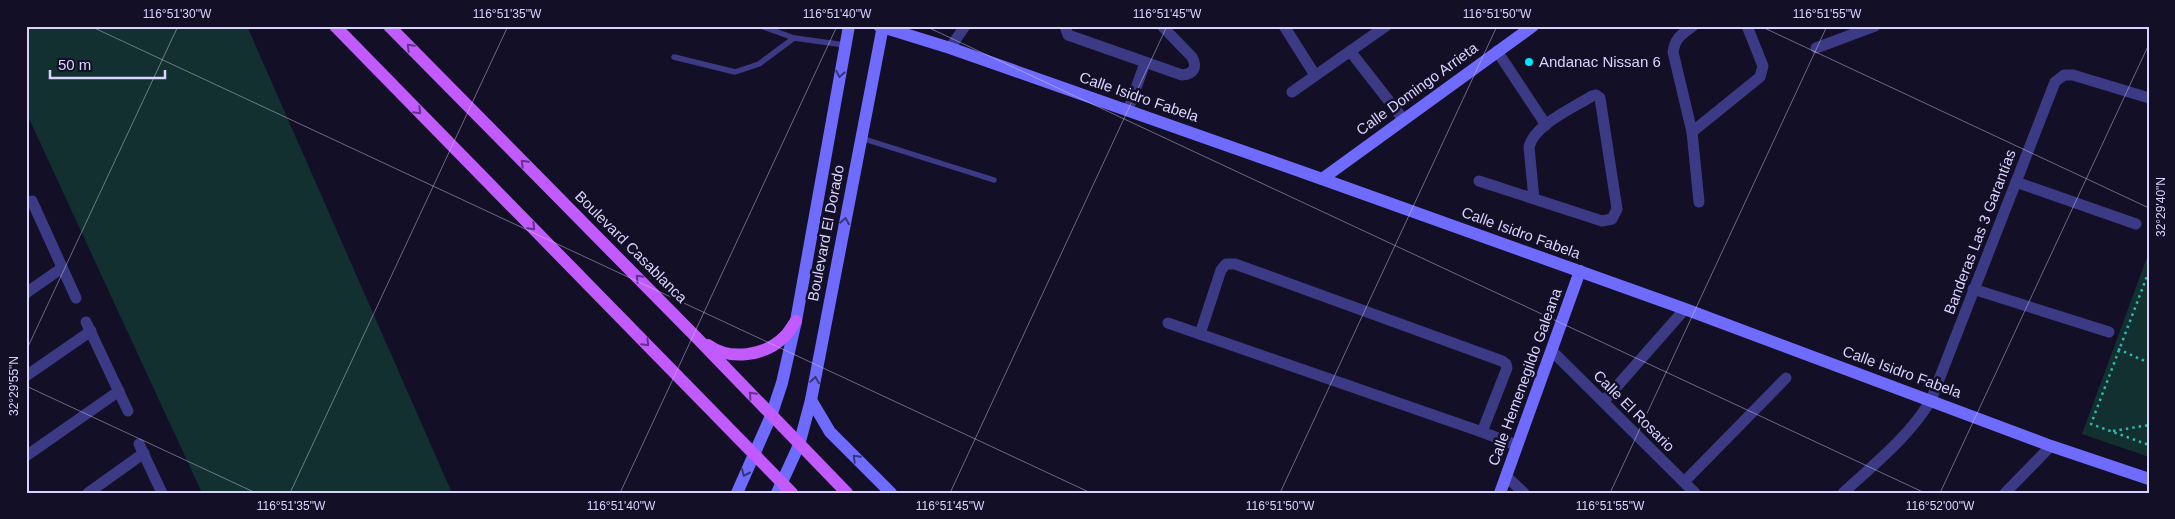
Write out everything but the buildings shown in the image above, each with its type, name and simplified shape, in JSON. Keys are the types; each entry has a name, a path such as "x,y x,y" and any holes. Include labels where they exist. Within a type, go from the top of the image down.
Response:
{"main road":[{"path":"335,26 754,453 779,488 792,493"},
{"name":"Boulevard Casablanca","path":"389,26 847,493"},
{"path":"696,337 712,348 731,354 750,354 769,348 776,343 784,337 796,321"}],"street":[{"name":"Boulevard El Dorado","path":"736,493 771,416 782,383 796,321 849,26"},
{"path":"950,48 965,26"},
{"path":"1065,26 1068,35 1182,75 1189,74 1194,70 1195,63 1192,57 1162,26"},
{"path":"1284,26 1315,75"},
{"name":"Calle Domingo Arrieta","path":"1322,179 1533,26"},
{"path":"1693,26 1679,35 1674,42 1673,52 1692,132 1699,202"},
{"path":"1692,132 1760,77 1763,66 1747,26"},
{"path":"1816,48 1845,31 1875,26"},
{"name":"Boulevard El Dorado","path":"779,488 799,445 811,400 882,27"},
{"name":"Calle Isidro Fabela","path":"882,27 950,48 1322,179 1685,309 2051,446 2149,479"},
{"path":"1292,92 1380,28"},
{"path":"1350,51 1403,119"},
{"path":"1497,51 1546,125"},
{"path":"1128,110 1146,63"},
{"name":"Banderas Las 3 Garantías","path":"1843,493 1908,432 1920,418 1931,400 2052,88 2059,77 2064,74 2073,75 2149,98"},
{"path":"1479,181 1534,199 1602,220 1612,219 1616,214 1617,208 1600,98 1596,95 1535,133 1529,147 1534,199"},
{"path":"2016,182 2136,224"},
{"path":"31,208 76,298"},
{"path":"1200,334 1221,270 1226,264 1235,264 1502,361 1506,364 1507,368 1482,432"},
{"path":"26,293 62,268"},
{"name":"Calle Hemenegildo Galeana","path":"1500,493 1580,272"},
{"path":"1973,289 2109,332"},
{"path":"1604,401 1685,309"},
{"path":"1168,323 1516,445"},
{"path":"26,376 88,327 128,411"},
{"name":"Calle El Rosario","path":"1552,351 1695,493"},
{"path":"1684,482 1786,378"},
{"path":"26,456 118,391"},
{"path":"811,400 830,432 891,493"},
{"path":"2005,493 2051,446"},
{"path":"88,493 141,448 162,493"},
{"path":"1506,476 1524,493"}],"lane":[{"path":"762,26 794,38 845,45"},
{"path":"674,58 735,72 759,64 794,38"},
{"path":"861,138 994,180"}],"path":[{"path":"2149,271 2091,424 2149,444"},
{"path":"2118,350 2149,363"},
{"path":"2112,432 2149,425"}],"green space":[{"path":"26,26 247,26 452,493 202,493 26,112"},
{"path":"2149,252 2149,457 2082,434"}],"place":[{"name":"Andanac Nissan 6","path":"1529,62"}]}
